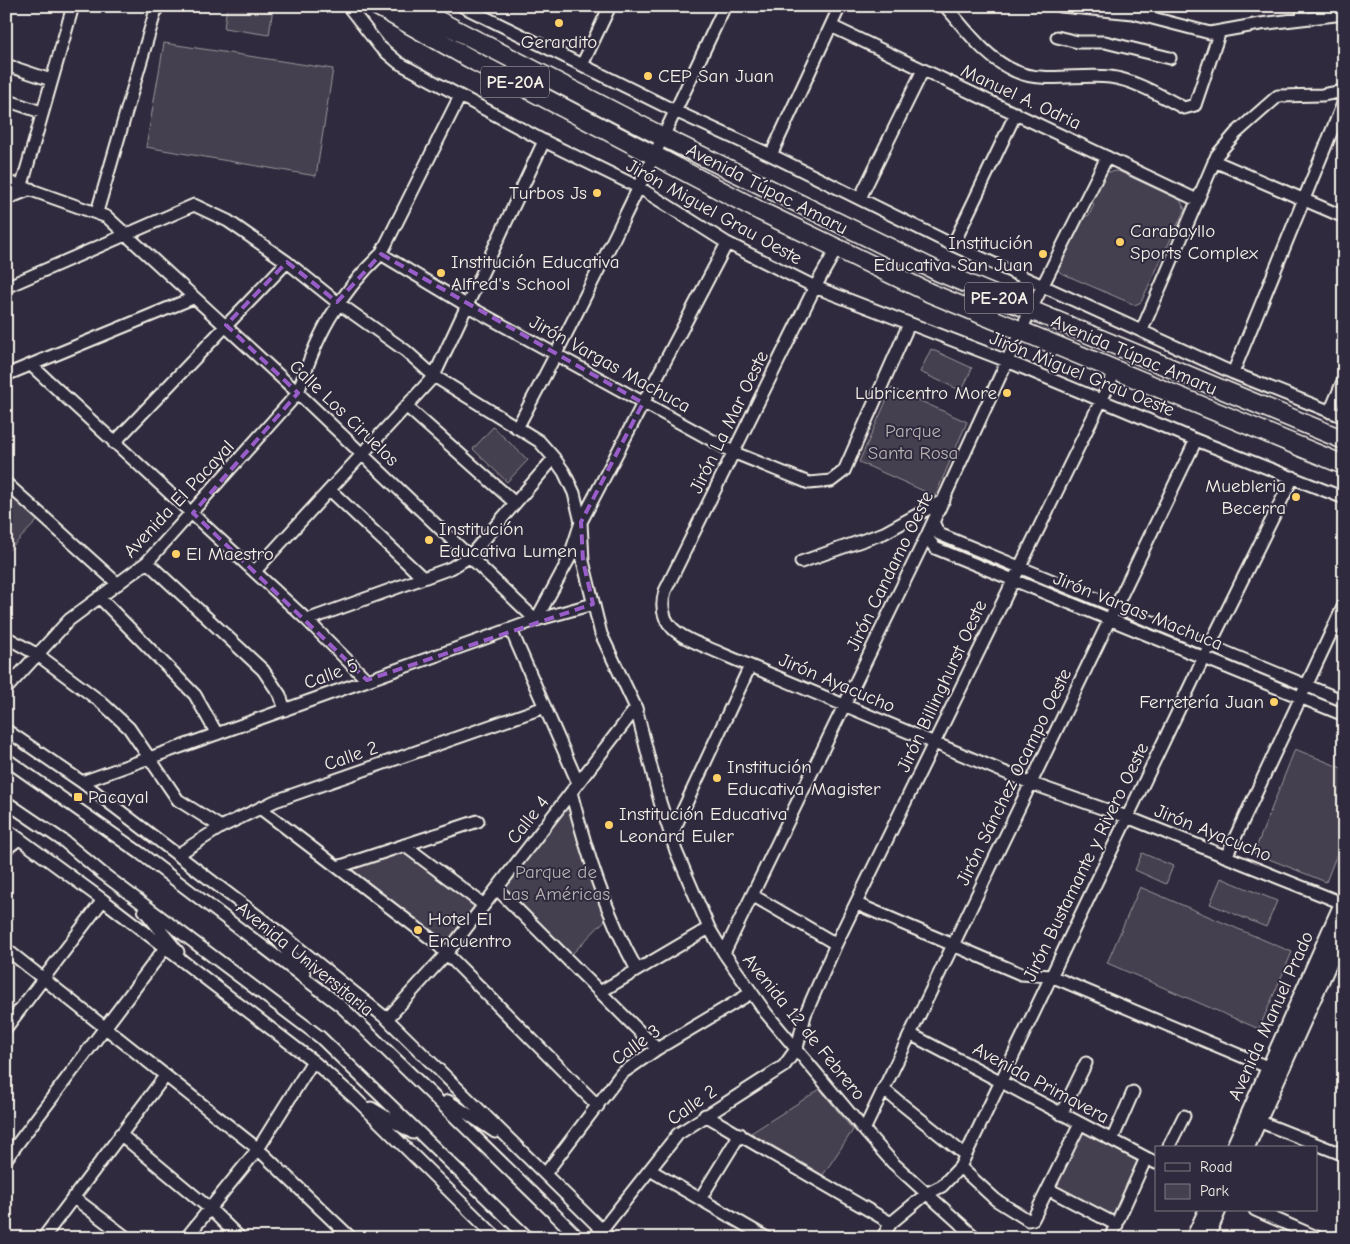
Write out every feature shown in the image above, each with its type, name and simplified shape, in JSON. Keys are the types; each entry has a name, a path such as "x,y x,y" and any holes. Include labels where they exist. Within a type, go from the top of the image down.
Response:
{"highway":[{"name":"Avenida Túpac Amaru","path":"377,6 476,62 654,156 760,211 930,293 1344,465"},
{"name":"Avenida Túpac Amaru","path":"410,6 663,137 939,272 1344,440"}],"main road":[{"name":"Avenida Manuel Prado","path":"1332,957 1343,902"},
{"name":"Avenida Manuel Prado","path":"1235,1146 1332,957 1344,929"},
{"name":"Avenida Manuel Prado","path":"1247,1146 1258,1121 1275,1070"},
{"path":"1194,1238 1205,1212"},
{"path":"1206,1238 1217,1212"}],"street":[{"path":"6,199 26,187 41,112 73,6"},
{"path":"97,212 157,6"},
{"name":"Jirón Miguel Grau Oeste","path":"348,6 388,56 544,141 640,188 727,243 815,287 1007,361 1196,440 1344,498"},
{"name":"Avenida Túpac Amaru","path":"462,6 675,111 771,154 953,245 1233,373 1344,417"},
{"path":"517,428 640,188 725,6"},
{"path":"771,154 840,6"},
{"path":"945,6 989,55 1016,72 1031,76 1120,79 1184,108 1192,108 1220,31"},
{"path":"1061,6 1133,13 1200,32 1344,14"},
{"path":"1302,19 1303,6"},
{"path":"582,65 606,7"},
{"name":"Manuel A. Odria","path":"831,26 1197,200"},
{"path":"1058,37 1078,42 1105,42 1170,58"},
{"path":"6,65 51,80"},
{"path":"860,198 923,70"},
{"path":"1142,330 1214,160 1226,143 1278,96 1322,95 1344,91"},
{"name":"Avenida El Pacayal","path":"6,689 69,620 147,562 193,513 298,393 309,358 337,302 361,273 381,254 460,96"},
{"path":"6,100 41,112"},
{"path":"1233,373 1344,101"},
{"path":"953,245 1016,113"},
{"path":"255,571 434,376 544,141"},
{"name":"Jirón Candamo Oeste","path":"724,953 944,500 1030,311 1107,157"},
{"path":"1214,160 1344,217"},
{"name":"Calle Los Ciruelos","path":"6,181 107,217 193,298 226,325 536,620"},
{"name":"Avenida 12 de Febrero","path":"6,287 194,205 228,221 288,262 337,302 406,351 434,376 538,441 564,472 574,493 581,522 583,560 592,604 612,660 636,708 671,836 687,881 710,928 724,953 752,992 864,1130 893,1163 976,1238"},
{"path":"536,620 570,559 581,522 727,243"},
{"name":"Jirón La Mar Oeste","path":"662,615 661,604 665,591 735,453 815,287 837,248"},
{"name":"Jirón Vargas Machuca","path":"381,254 466,305 557,353 735,453 809,483 831,481 844,471 909,324"},
{"path":"114,442 288,262"},
{"path":"6,375 193,298"},
{"path":"31,365 255,571 367,680"},
{"name":"Jirón Billinghurst Oeste","path":"797,1048 805,1015 836,944 935,743 1012,579 1020,567 1116,370"},
{"path":"1330,412 1344,379"},
{"path":"407,407 516,503"},
{"name":"Jirón Sánchez Ocampo Oeste","path":"864,1130 1196,440"},
{"path":"307,620 451,568 469,557 554,458"},
{"name":"Jirón Bustamante y Rivero Oeste","path":"882,1238 891,1223 926,1194 942,1186 960,1167 1204,657 1294,477"},
{"path":"6,483 118,584"},
{"path":"330,490 423,578"},
{"path":"801,562 884,533 944,500"},
{"name":"Jirón Vargas Machuca","path":"933,522 940,534 1344,700"},
{"name":"Jirón Vargas Machuca","path":"928,533 928,540 936,548 1344,715"},
{"path":"147,562 263,670 280,695 285,710"},
{"path":"99,598 195,695 217,734"},
{"name":"Calle 5","path":"82,782 536,620 592,604"},
{"path":"1226,857 1344,605"},
{"name":"Jirón Ayacucho","path":"662,615 679,634 750,666 845,704 1030,783 1127,818 1343,902"},
{"path":"511,630 544,707 575,788 599,887 612,920 638,970"},
{"path":"6,637 38,655 101,702 129,728 178,800 221,827"},
{"path":"671,836 750,666"},
{"name":"Calle 2","path":"177,855 221,827 260,808 544,707"},
{"name":"Calle 4","path":"388,1019 447,953 636,708"},
{"path":"6,730 82,782 258,916 316,986"},
{"name":"Avenida Universitaria","path":"6,759 140,853 341,1006 579,1238"},
{"path":"6,802 65,842 131,896 320,1038 528,1238"},
{"path":"260,808 434,941 598,1106"},
{"path":"338,867 478,821"},
{"path":"6,829 103,900 313,1061 355,1098 497,1238"},
{"path":"6,849 19,839"},
{"path":"404,845 484,905"},
{"path":"497,888 657,1049"},
{"path":"752,895 836,944"},
{"path":"131,896 191,968"},
{"path":"6,1028 103,900"},
{"path":"857,904 1021,974 1051,976 1275,1070"},
{"name":"Avenida Universitaria","path":"258,916 388,1019 606,1234"},
{"path":"600,992 710,928"},
{"path":"6,1159 165,948"},
{"path":"6,949 104,1029 258,1149 351,1238"},
{"name":"Calle 3","path":"545,1174 621,1074 657,1049 752,992"},
{"name":"Avenida Primavera","path":"910,1034 1151,1161"},
{"name":"Calle 2","path":"606,1234 650,1170 678,1134 784,1066 797,1048"},
{"path":"186,1238 258,1149 313,1061"},
{"path":"1060,1114 1086,1063"},
{"path":"43,1238 165,1076"},
{"path":"424,1086 515,1146"},
{"path":"883,1090 965,1155"},
{"path":"1112,1140 1133,1092"},
{"path":"355,1098 431,1144"},
{"path":"705,1115 891,1223"},
{"path":"1169,1146 1184,1116"},
{"path":"1258,1121 1344,1155"},
{"path":"960,1167 996,1200 1028,1220 1036,1216 1080,1124"},
{"path":"120,1134 209,1208 240,1238"},
{"path":"700,1199 740,1134"},
{"path":"1110,1238 1151,1161"},
{"path":"650,1170 767,1238"},
{"path":"1048,1189 1117,1225"},
{"path":"73,1197 127,1238"},
{"path":"1260,1212 1319,1238"}],"highlighted area":[{"path":"381,254 643,403 581,522 583,561 593,604 367,680 193,513 298,393 226,325 287,262 337,302"}],"green space":[{"path":"227,6 273,8 269,35 224,28"},
{"path":"164,43 333,69 316,176 146,147"},
{"name":"Carabayllo Sports Complex","path":"1118,171 1180,200 1185,209 1141,302 1135,305 1058,270 1082,218 1089,215 1094,205 1091,200 1106,172"},
{"path":"931,349 972,368 962,391 920,372"},
{"name":"Parque Santa Rosa","path":"892,388 967,422 935,496 859,462"},
{"path":"493,427 528,460 507,482 473,449"},
{"path":"6,490 38,520 6,553"},
{"path":"1295,749 1344,769 1344,836 1326,882 1254,853"},
{"name":"Parque de Las Américas","path":"570,802 609,916 572,954 504,886"},
{"path":"403,850 474,906 447,943 350,868"},
{"path":"1142,853 1173,866 1166,884 1135,870"},
{"path":"1221,878 1277,901 1266,927 1210,904"},
{"path":"1140,887 1292,952 1259,1029 1107,963"},
{"path":"820,1089 853,1130 823,1175 751,1133"},
{"path":"1082,1128 1139,1159 1114,1216 1054,1185"}],"place":[{"name":"Gerardito","path":"559,23"},
{"name":"CEP San Juan","path":"648,76"},
{"name":"Turbos Js","path":"597,193"},
{"name":"Carabayllo Sports Complex","path":"1120,242"},
{"name":"Institución Educativa San Juan","path":"1043,254"},
{"name":"Institución Educativa Alfred's School","path":"441,273"},
{"name":"Lubricentro More","path":"1007,393"},
{"name":"Muebleria Becerra","path":"1296,497"},
{"name":"Institución Educativa Lumen","path":"429,540"},
{"name":"El Maestro","path":"176,554"},
{"name":"Ferretería Juan","path":"1274,702"},
{"name":"Institución Educativa Magister","path":"717,778"},
{"name":"Pacayal","path":"78,797"},
{"name":"Institución Educativa Leonard Euler","path":"609,825"},
{"name":"Hotel El Encuentro","path":"418,930"}]}
